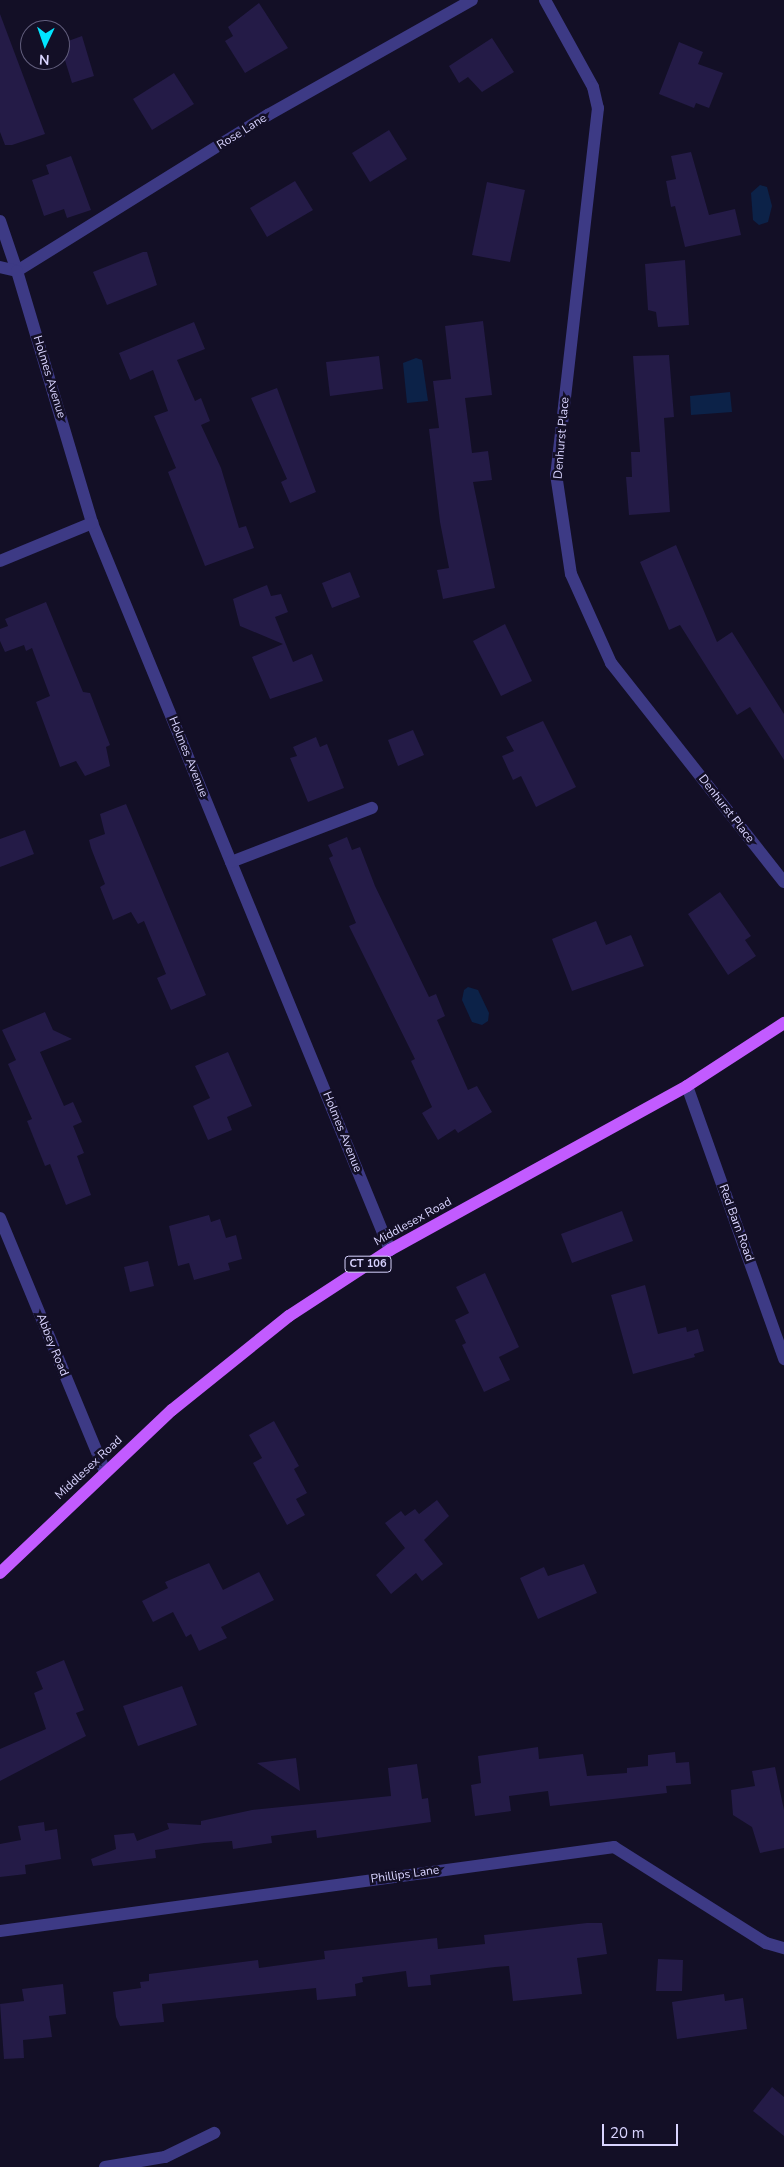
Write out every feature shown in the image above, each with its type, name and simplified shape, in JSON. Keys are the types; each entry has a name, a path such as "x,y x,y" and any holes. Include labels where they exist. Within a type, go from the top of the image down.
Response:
{"main road":[{"name":"Middlesex Road","path":"0,1573 105,1472 237,1355 289,1316 390,1250 687,1086 784,1023"}],"street":[{"name":"Rose Lane","path":"17,271 268,116 472,0"},
{"name":"Denhurst Place","path":"545,0 593,87 598,108 556,474 571,574 611,663 784,882"},
{"name":"Holmes Avenue","path":"0,221 17,271 92,523 390,1250"},
{"path":"0,267 17,271"},
{"path":"0,561 92,523"},
{"path":"231,862 372,808"},
{"name":"Red Barn Road","path":"687,1086 784,1359"},
{"name":"Abbey Road","path":"0,1218 105,1472"},
{"name":"Phillips Lane","path":"0,1931 614,1847 766,1943 784,1948"},
{"path":"105,2167 165,2157 214,2133"}],"water":[{"path":"760,185 767,187 772,206 768,222 759,225 753,220 751,193"},
{"path":"416,358 422,360 428,401 407,403 403,363"},
{"path":"730,392 732,412 691,415 690,396"},
{"path":"468,987 478,990 489,1013 488,1021 482,1025 472,1022 462,1000 464,990"}],"building":[{"path":"259,3 288,48 245,73 225,41 233,36 228,27"},
{"path":"0,14 45,134 12,145 5,145 0,132"},
{"path":"82,36 94,76 72,83 68,70 70,70 70,40"},
{"path":"492,38 514,72 482,92 468,77 459,83 449,66"},
{"path":"679,42 703,52 698,64 723,73 709,108 696,103 694,108 659,94"},
{"path":"174,73 194,104 152,130 133,99"},
{"path":"389,130 407,159 370,182 352,153"},
{"path":"691,152 709,215 735,209 741,235 685,247 675,206 671,207 666,181 676,179 671,156"},
{"path":"71,156 91,210 67,218 64,209 44,216 32,180 49,174 46,165"},
{"path":"295,181 313,210 267,237 250,208"},
{"path":"487,182 525,190 510,262 472,255"},
{"path":"147,252 157,285 107,305 93,272"},
{"path":"685,260 689,325 658,327 656,312 648,310 645,264"},
{"path":"483,321 492,395 465,398 472,453 488,451 492,480 473,482 495,588 443,599 437,570 449,568 440,522 429,429 439,428 433,381 451,379 445,326"},
{"path":"194,322 205,349 177,360 195,401 201,398 210,421 201,425 221,468 239,528 246,526 254,548 205,566 168,472 176,468 154,416 168,411 153,370 130,380 119,353"},
{"path":"669,355 674,417 664,418 670,512 629,515 626,477 632,477 631,452 640,452 633,356"},
{"path":"379,356 383,389 330,396 326,362"},
{"path":"277,388 316,492 290,503 281,482 287,479 251,398"},
{"path":"676,545 717,642 732,632 784,714 784,760 750,707 737,715 680,625 669,630 640,562"},
{"path":"350,572 360,597 332,608 322,583"},
{"path":"267,585 271,596 281,594 288,612 275,617 293,662 312,654 323,681 270,699 252,657 283,644 240,626 233,599"},
{"path":"46,602 83,692 90,693 110,745 106,747 110,766 85,776 76,761 60,767 36,702 50,696 32,648 26,651 24,645 5,652 0,641 0,629 8,626 5,619"},
{"path":"505,624 532,681 501,696 473,641"},
{"path":"543,721 576,787 536,807 521,776 513,780 502,756 514,751 506,737"},
{"path":"413,730 424,755 398,766 388,740"},
{"path":"316,737 320,747 327,744 344,788 308,802 290,758 297,756 293,747"},
{"path":"126,804 206,995 171,1010 157,978 166,974 144,921 138,924 131,912 113,920 100,887 105,884 89,840 105,834 100,814"},
{"path":"25,830 34,854 0,867 0,839"},
{"path":"347,837 352,850 360,847 375,886 429,997 436,994 445,1016 437,1020 468,1090 477,1086 492,1112 458,1133 455,1129 438,1140 422,1113 432,1107 411,1061 415,1059 349,926 356,923 329,858 333,856 328,845"},
{"path":"720,892 751,936 745,940 756,956 728,975 688,914"},
{"path":"596,921 606,945 631,935 644,966 572,991 552,939"},
{"path":"45,1012 53,1030 72,1039 40,1052 64,1106 73,1102 82,1122 73,1126 84,1153 77,1156 91,1195 66,1205 50,1164 45,1166 27,1121 32,1119 8,1064 16,1060 2,1030"},
{"path":"228,1052 252,1106 227,1117 232,1130 208,1140 193,1106 210,1098 195,1066"},
{"path":"622,1211 633,1241 572,1263 561,1234"},
{"path":"209,1215 211,1222 220,1219 226,1238 236,1235 242,1259 228,1263 230,1270 194,1280 189,1263 178,1266 169,1226"},
{"path":"148,1261 154,1286 130,1292 124,1267"},
{"path":"485,1273 519,1347 499,1357 510,1380 484,1392 462,1345 466,1343 455,1320 469,1313 456,1287"},
{"path":"645,1285 658,1334 686,1327 687,1332 698,1329 704,1351 694,1354 695,1357 633,1374 611,1295"},
{"path":"274,1421 299,1466 294,1469 307,1493 296,1499 305,1515 287,1525 253,1463 262,1458 249,1435"},
{"path":"437,1500 449,1516 424,1540 443,1564 422,1581 416,1573 391,1594 376,1575 405,1548 385,1523 401,1511 405,1516 415,1509 419,1514"},
{"path":"209,1563 223,1590 259,1572 274,1600 221,1627 227,1638 199,1651 191,1634 186,1637 173,1612 153,1622 142,1601 168,1588 165,1582"},
{"path":"584,1564 597,1593 538,1619 520,1578 544,1567 548,1576"},
{"path":"64,1660 84,1710 76,1713 86,1736 0,1781 0,1749 46,1729 34,1693 43,1689 36,1672"},
{"path":"182,1686 197,1725 138,1746 123,1706"},
{"path":"538,1747 539,1759 583,1754 587,1776 627,1773 627,1768 648,1766 648,1755 675,1752 676,1763 689,1762 691,1784 666,1786 667,1793 550,1806 548,1791 509,1796 511,1811 475,1816 471,1785 481,1783 478,1756"},
{"path":"296,1758 300,1791 257,1763"},
{"path":"417,1764 422,1799 428,1798 431,1822 317,1838 316,1830 271,1836 272,1843 233,1849 232,1841 204,1843 155,1850 156,1858 93,1866 91,1859 116,1849 114,1835 134,1833 137,1841 169,1829 167,1823 201,1825 201,1821 252,1810 391,1796 388,1768"},
{"path":"775,1767 784,1810 784,1848 760,1853 752,1827 733,1815 731,1790 755,1786 752,1771"},
{"path":"44,1822 45,1831 57,1829 61,1859 25,1865 26,1874 0,1877 0,1844 21,1840 18,1826"},
{"path":"587,1923 602,1923 607,1954 577,1958 582,1994 513,2001 509,1966 430,1975 431,1985 408,1987 406,1971 362,1977 363,1982 355,1984 356,1996 317,2000 316,1988 162,2004 164,2022 120,2026 116,2017 113,1992 141,1988 140,1982 149,1981 149,1974 258,1960 259,1968 325,1959 324,1951 437,1938 438,1949 485,1944 484,1935"},
{"path":"658,1959 683,1960 682,1991 656,1991"},
{"path":"63,1984 66,2014 49,2016 52,2037 23,2040 24,2058 4,2059 0,2004 24,2001 22,1989"},
{"path":"724,1994 725,2001 743,1998 747,2029 677,2039 672,2002"},
{"path":"772,2087 784,2097 784,2136 753,2111"}]}
